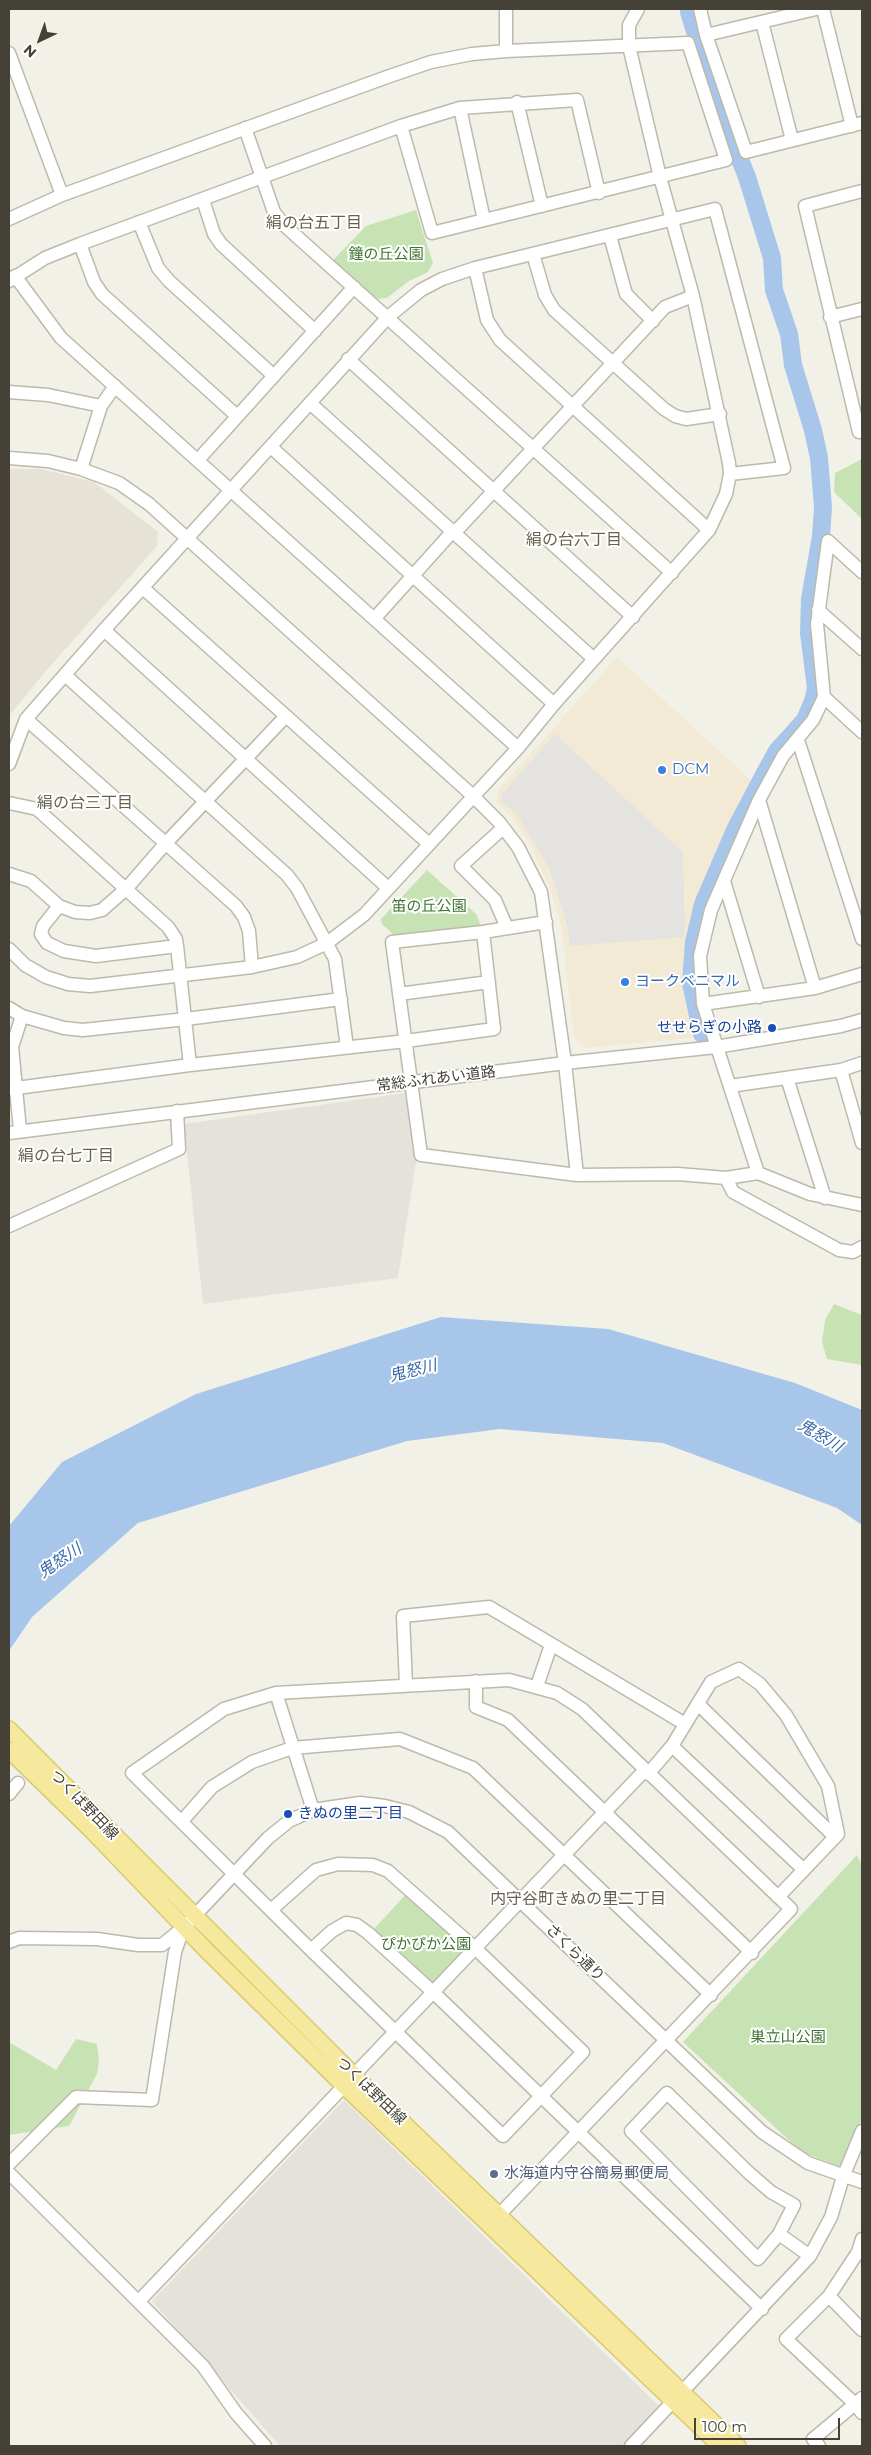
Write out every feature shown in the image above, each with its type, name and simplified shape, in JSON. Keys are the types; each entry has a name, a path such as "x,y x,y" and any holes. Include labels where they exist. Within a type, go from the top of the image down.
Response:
{"main road":[{"name":"つくば野田線","path":"9,1729 33,1763 92,1830 189,1921 349,2080 679,2396 738,2446"},
{"name":"つくば野田線","path":"9,1750 33,1763"},
{"name":"つくば野田線","path":"349,2080 499,2215 679,2396 720,2446"}],"street":[{"path":"506,9 506,51"},
{"path":"9,949 25,965 46,977 68,984 90,986 252,967 296,957 327,943 364,915 472,795 518,748 554,704 709,530 726,494 730,474 720,414 629,46 629,25 638,9"},
{"path":"700,9 706,34 746,152 857,125 823,9"},
{"path":"706,34 816,9"},
{"path":"762,22 792,140"},
{"path":"9,219 62,195 431,62 472,54 506,51 688,43 726,160 432,234 402,126"},
{"path":"9,53 62,195"},
{"path":"518,748 61,338 12,278 46,258 80,244 402,126 460,108 517,102 577,100 599,193"},
{"path":"517,102 542,206"},
{"path":"460,108 484,220"},
{"path":"245,128 274,212 284,225 672,573"},
{"path":"862,191 805,206 859,432 862,431"},
{"path":"203,200 214,234 220,244 314,331"},
{"path":"10,758 26,719 104,630 188,539 230,489 388,317 421,290 442,279 475,268 715,209 784,468 730,474"},
{"path":"139,222 158,268 169,281 274,376"},
{"path":"610,236 626,294 653,320"},
{"path":"80,244 94,282 102,294 238,416"},
{"path":"533,254 548,303 664,409 675,416 686,419 720,414"},
{"path":"475,268 487,320 492,330 709,530"},
{"path":"198,460 354,288"},
{"path":"374,619 452,532 459,528 532,447 539,443 653,320 666,307 692,296"},
{"path":"830,317 862,309"},
{"path":"348,359 633,617"},
{"path":"81,469 101,406 115,386"},
{"path":"9,392 48,395 101,406"},
{"path":"310,403 594,659"},
{"path":"271,446 554,704"},
{"path":"9,458 48,461 81,469 119,483 149,504 472,795 503,828 518,847 541,892 565,1063 577,1175"},
{"path":"758,1173 703,1004 700,956 711,910 759,800 784,756 817,714 824,697 817,624 828,541 862,572"},
{"path":"143,588 429,844"},
{"path":"818,610 862,649"},
{"path":"104,630 388,888"},
{"path":"65,675 287,875 297,888 335,959 347,1047"},
{"path":"824,697 862,732"},
{"path":"9,874 31,881 59,906 75,912 96,912 102,910 126,889 165,844 285,717"},
{"path":"26,719 236,906 244,917 249,931 252,967"},
{"path":"798,740 862,939"},
{"path":"759,800 815,988"},
{"path":"9,802 37,809 168,927 176,939 190,1064"},
{"path":"503,828 461,866 495,900 507,928"},
{"path":"724,881 760,997"},
{"path":"59,906 42,926 41,934 47,942 64,951 96,956 177,946"},
{"path":"546,922 483,932 392,942 421,1155 577,1175 678,1174 726,1178 758,1173 825,1198 862,1205"},
{"path":"12,1089 190,1064 406,1041 494,1029 483,932"},
{"path":"703,1004 815,988 862,974"},
{"path":"399,994 489,982"},
{"path":"9,1008 22,1016 64,1028 83,1030 186,1020 341,999"},
{"path":"14,1132 12,1048 22,1016"},
{"name":"常総ふれあい道路","path":"14,1132 716,1046 841,1026 862,1020"},
{"path":"730,1086 841,1070 862,1063"},
{"path":"841,1070 862,1143"},
{"path":"787,1078 825,1198"},
{"path":"9,1226 179,1149 177,1111"},
{"path":"726,1178 733,1192 839,1250 853,1252 862,1247"},
{"path":"406,1685 403,1616 488,1608 685,1724"},
{"path":"537,1686 551,1645"},
{"path":"139,2301 521,1902 564,1854 672,1746 711,1682 739,1668 760,1684 786,1715 828,1786 838,1834 778,1897"},
{"path":"476,1680 476,1707 508,1720 752,1952"},
{"path":"271,1910 316,1870 338,1864 373,1865 388,1871 476,1949 583,2052 503,2136 311,1950 132,1773 224,1709 276,1693 476,1680 509,1680 537,1686 557,1693 582,1709 791,1909 499,2215"},
{"path":"276,1693 313,1810"},
{"path":"698,1704 836,1837"},
{"path":"182,1821 212,1787 252,1762 292,1748 400,1739 473,1768 711,1995"},
{"path":"672,1746 804,1870"},
{"path":"9,1794 18,1783"},
{"name":"さくら通り","path":"9,1942 19,1938 96,1939 138,1945 162,1945 189,1921 277,1829 313,1810 336,1805 368,1804 409,1812 430,1821 448,1832 776,2143 808,2163 843,2177 862,2182"},
{"path":"9,2164 76,2098 152,2100 175,1952 189,1921"},
{"path":"311,1950 332,1931 346,1924 357,1925 433,1992 762,2309"},
{"path":"667,2093 749,2173 771,2192 794,2205 779,2234 758,2259 631,2131 667,2093"},
{"path":"631,2446 810,2256 831,2217 843,2177 862,2132"},
{"path":"9,2173 203,2366 236,2413 264,2446"},
{"path":"779,2234 810,2256"},
{"path":"819,2446 813,2439 860,2405 786,2339 828,2296 860,2254 862,2239"},
{"path":"828,2296 862,2330"}],"shaded area":[{"path":"9,469 41,469 94,482 158,532 157,546 45,672 9,716"},
{"path":"617,657 754,783 695,904 689,930 685,972 692,1038 585,1048 574,1037 561,925 549,886 530,844 512,817 497,803 498,790"},
{"path":"555,734 683,852 685,937 570,946 567,924 549,868 516,813 501,801 502,794"},
{"path":"405,1093 416,1162 398,1278 203,1304 184,1124"},
{"path":"344,2100 660,2407 622,2446 280,2446 152,2301"}],"green space":[{"name":"鐘の丘公園","path":"416,210 433,263 428,272 409,281 387,298 375,299 333,260 366,226"},
{"path":"862,459 862,519 834,492 835,473"},
{"name":"笛の丘公園","path":"427,870 477,915 481,927 395,936 382,924 381,919"},
{"path":"834,1304 862,1315 862,1365 827,1359 822,1342 825,1320"},
{"name":"巣立山公園","path":"857,1855 862,1866 862,2118 841,2167 805,2153 793,2144 683,2042"},
{"name":"ぴかぴか公園","path":"408,1892 467,1949 432,1986 373,1930"},
{"path":"76,2039 97,2044 99,2061 97,2074 69,2126 9,2135 9,2042 56,2070"}],"water":[{"name":"鬼怒川","path":"441,1317 608,1329 795,1383 862,1410 862,1525 837,1508 663,1443 500,1429 407,1441 138,1523 32,1617 9,1651 9,1526 62,1462 196,1394"}],"waterway":[{"path":"689,12 717,102 747,177 772,258 774,290 789,334 793,365 813,430 819,458 823,507 821,536 810,599 809,633 816,688 805,720 777,751 735,830 703,904 694,942 691,983 702,1034"}],"place":[{"name":"DCM","path":"662,770"},
{"name":"ヨークベニマル","path":"625,982"},
{"name":"せせらぎの小路","path":"772,1028"},
{"name":"きぬの里二丁目","path":"288,1814"},
{"name":"水海道内守谷簡易郵便局","path":"494,2174"}],"district":[{"name":"絹の台五丁目","path":"314,223"},
{"name":"絹の台六丁目","path":"574,540"},
{"name":"絹の台三丁目","path":"85,803"},
{"name":"絹の台七丁目","path":"66,1156"},
{"name":"内守谷町きぬの里二丁目","path":"578,1899"}]}
